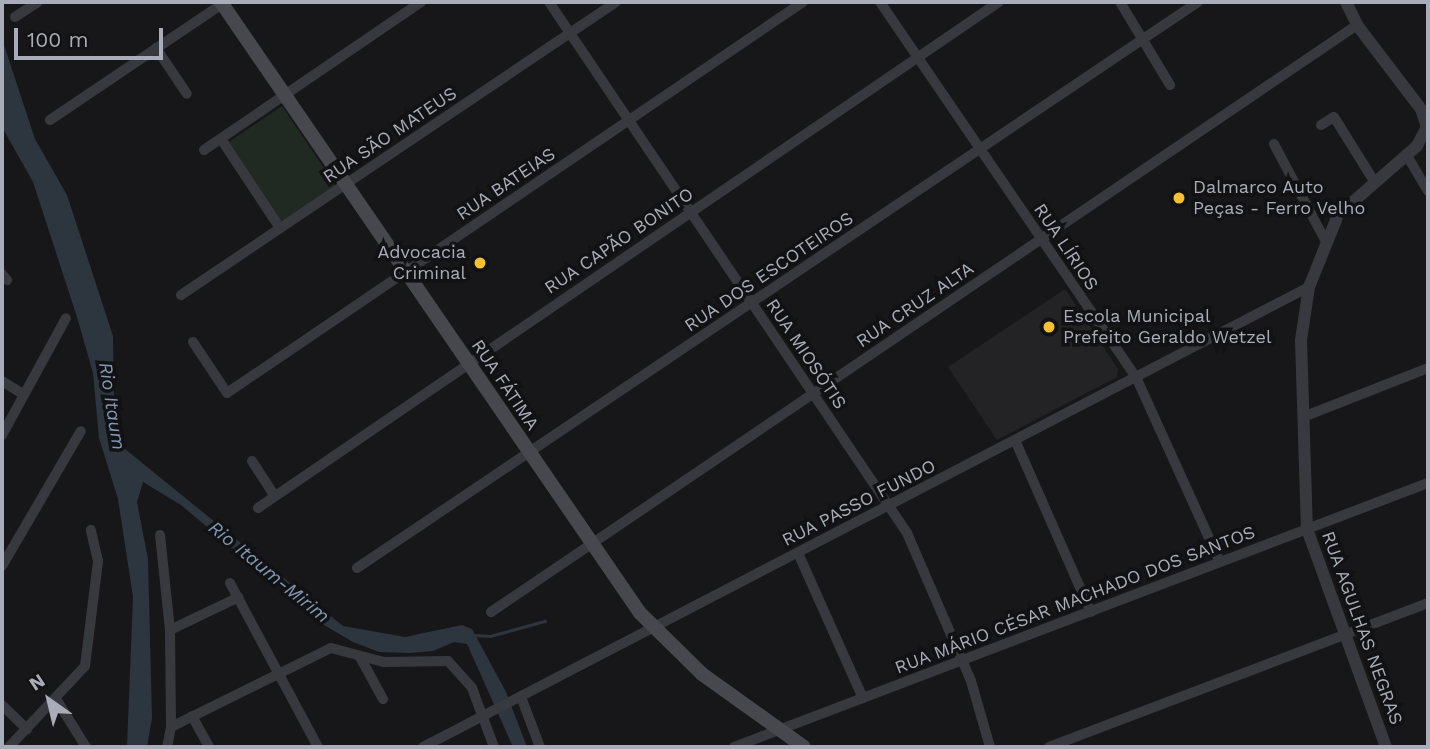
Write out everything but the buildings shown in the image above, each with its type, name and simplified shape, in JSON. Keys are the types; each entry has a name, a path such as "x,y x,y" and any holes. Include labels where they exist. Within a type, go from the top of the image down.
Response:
{"main road":[{"name":"RUA FÁTIMA","path":"222,2 591,545 652,628 702,674 804,747"}],"street":[{"path":"15,17 38,2"},
{"path":"50,121 222,2"},
{"path":"204,150 421,2"},
{"name":"RUA MIOSÓTIS","path":"549,2 889,505 915,549 962,660 990,747"},
{"name":"RUA SÃO MATEUS","path":"181,295 616,2"},
{"name":"RUA BATEIAS","path":"193,342 228,393 803,2"},
{"name":"RUA LÍRIOS","path":"880,2 1136,377 1220,562"},
{"name":"RUA CAPÃO BONITO","path":"258,508 999,2"},
{"path":"1120,2 1170,85"},
{"name":"RUA DOS ESCOTEIROS","path":"357,568 1198,2"},
{"name":"RUA AGULHAS NEGRAS","path":"1346,2 1357,24 1425,119 1423,139 1338,215 1325,240 1309,287 1301,340 1307,529 1386,747"},
{"name":"RUA CRUZ ALTA","path":"491,612 1357,24"},
{"path":"156,48 187,94"},
{"path":"1321,125 1334,117 1374,181"},
{"path":"221,139 280,228"},
{"path":"1273,144 1325,240"},
{"path":"1406,154 1428,191"},
{"name":"RUA PASSO FUNDO","path":"423,747 1309,287"},
{"path":"2,435 66,318"},
{"path":"1303,417 1428,368"},
{"path":"2,381 23,395"},
{"path":"2,566 81,431"},
{"path":"1015,440 1091,612"},
{"path":"253,461 274,495"},
{"name":"RUA MÁRIO CÉSAR MACHADO DOS SANTOS","path":"734,747 1428,483"},
{"path":"9,747 85,666 89,655 99,554 91,530"},
{"path":"160,535 170,631 171,727 167,747"},
{"path":"797,553 863,698"},
{"path":"230,583 318,747"},
{"path":"170,631 239,597"},
{"path":"1049,747 1428,603"},
{"path":"171,727 324,650 396,663 448,661 465,676 485,715 494,747"},
{"path":"360,657 383,698"},
{"path":"517,698 540,747"},
{"path":"56,699 86,747"},
{"path":"2,705 27,729"},
{"path":"192,716 209,747"}],"shaded area":[{"path":"282,106 337,187 282,224 227,143"},
{"name":"Escola Municipal Prefeito Geraldo Wetzel","path":"1065,289 1118,369 1117,377 997,440 948,367"}],"water":[{"path":"2,39 35,139 67,195 113,336 114,402 125,449 343,626 405,637 462,625 472,629 506,692 527,747 513,747 467,644 454,642 433,651 410,653 379,652 353,642 324,625 181,505 143,482 137,502 148,559 152,718 147,747 127,747 133,597 118,499 99,438 93,373 77,317 33,182 2,127"}],"waterway":[{"path":"473,635 490,636 545,621"}],"place":[{"name":"Dalmarco Auto Peças - Ferro Velho","path":"1179,198"},
{"name":"Advocacia Criminal","path":"480,263"},
{"name":"Escola Municipal Prefeito Geraldo Wetzel","path":"1049,327"}],"water label":[{"name":"Rio Itaum","path":"112,406"},
{"name":"Rio Itaum-Mirim","path":"269,572"}]}
